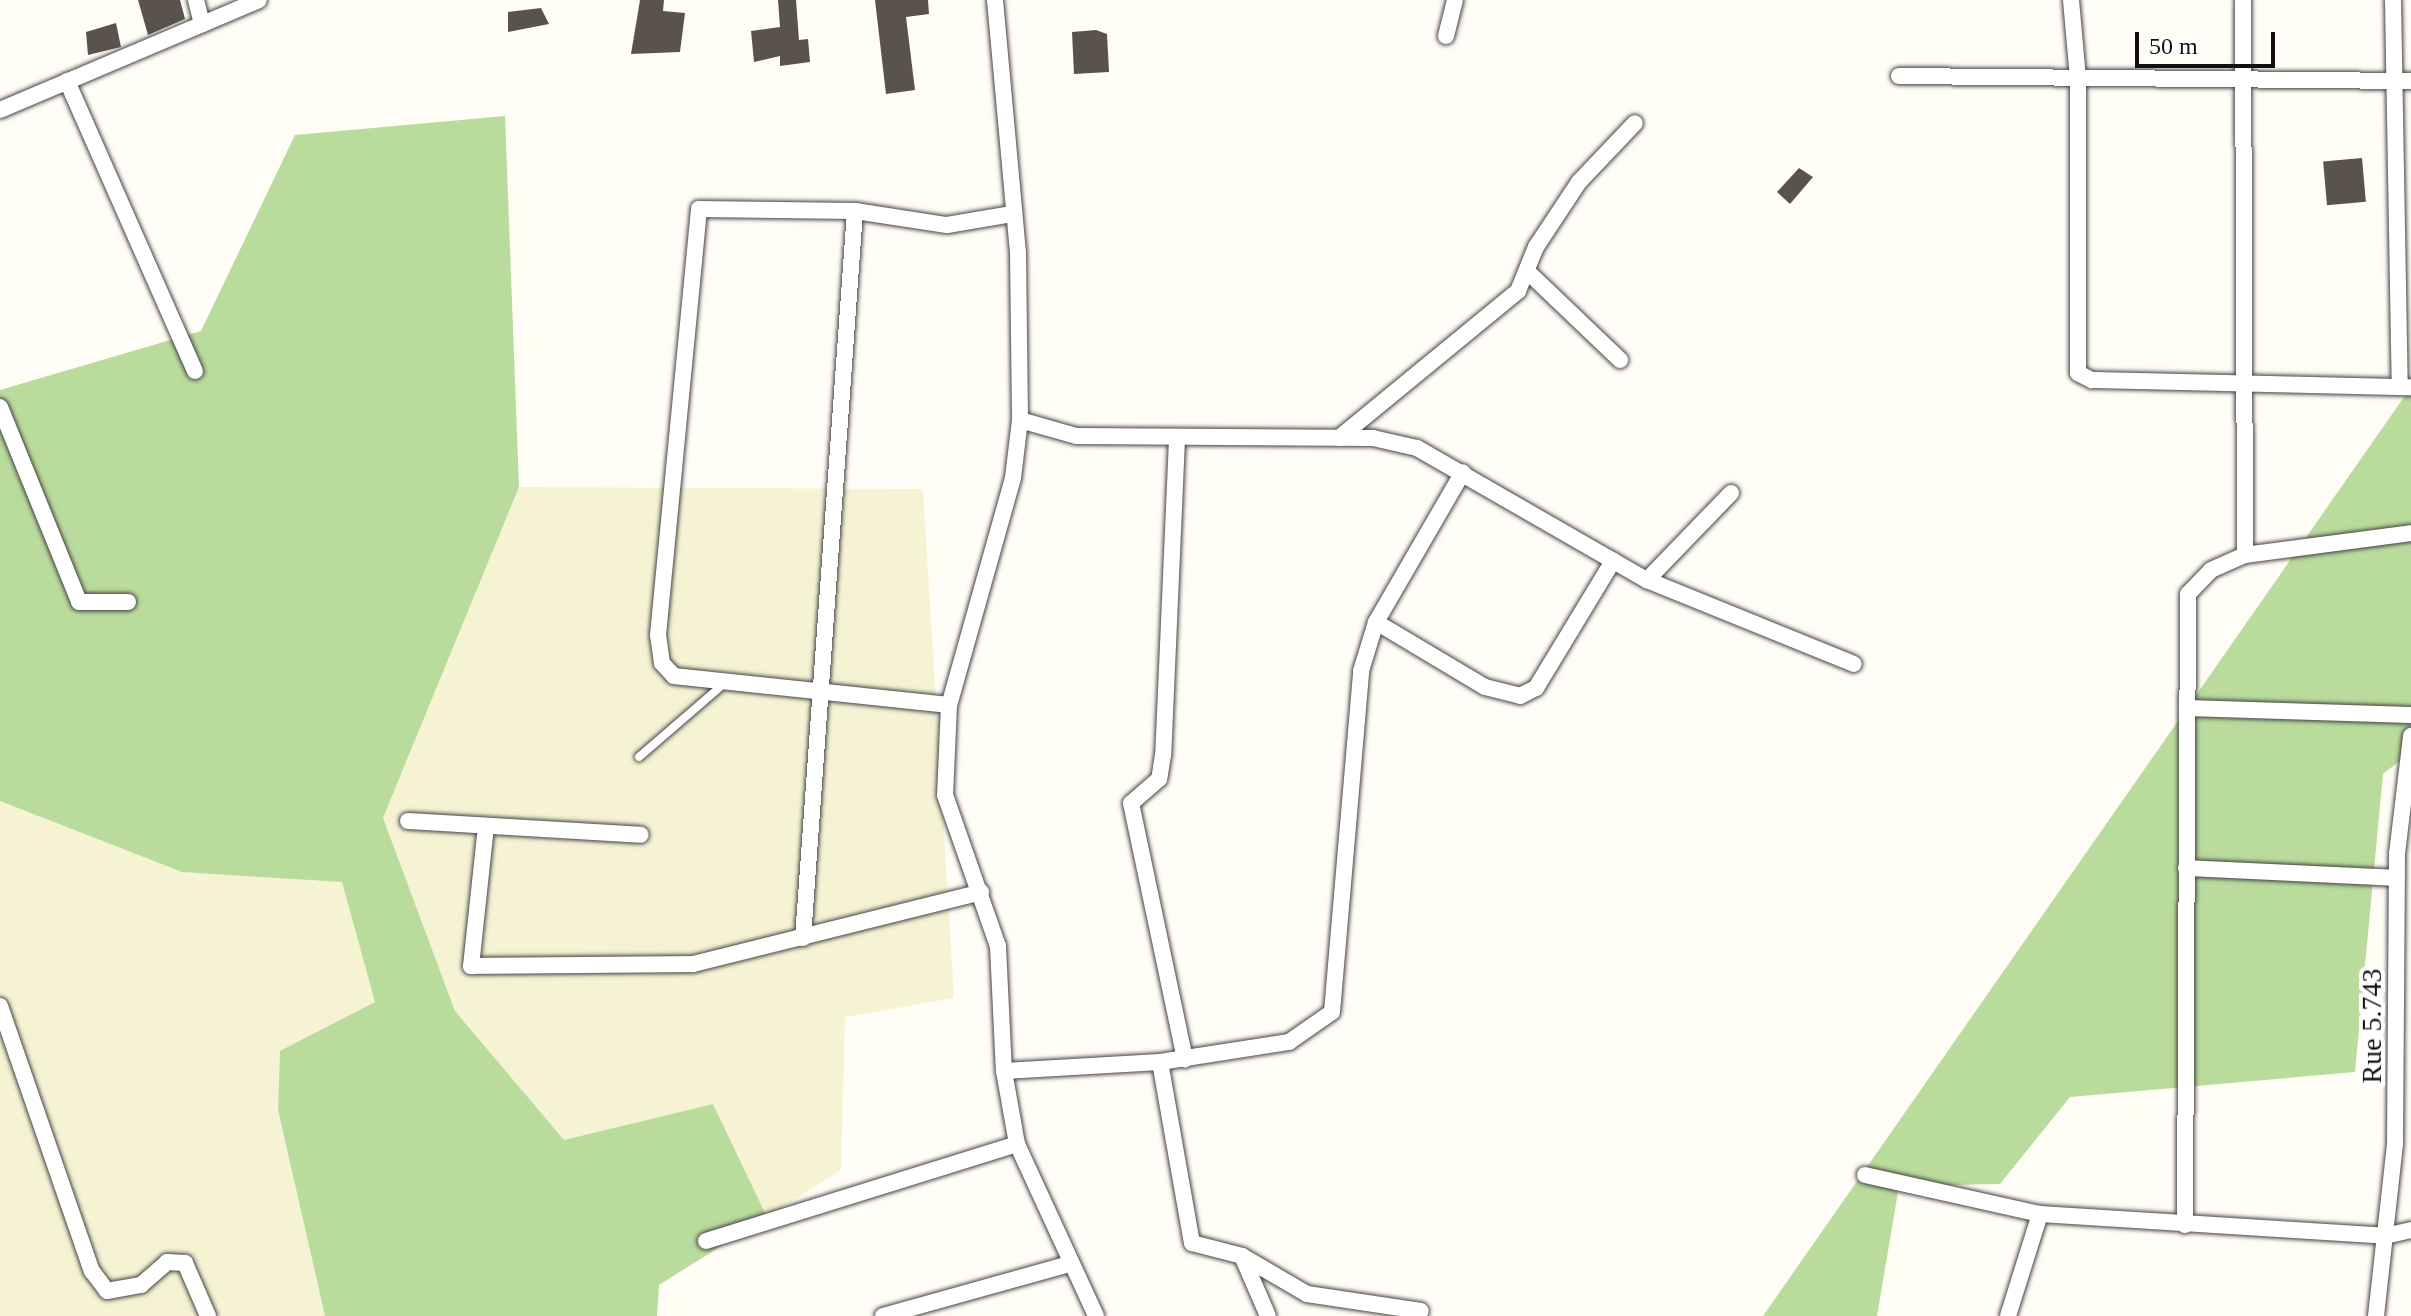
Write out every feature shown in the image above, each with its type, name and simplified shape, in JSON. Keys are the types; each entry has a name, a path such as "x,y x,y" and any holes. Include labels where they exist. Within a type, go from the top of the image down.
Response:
{"street":[{"path":"196,0 202,24"},
{"path":"0,110 259,0"},
{"path":"995,0 1012,214 1020,420 1013,478 949,705 945,795 998,946 1004,1071 1017,1144 1069,1264 1096,1316"},
{"path":"1446,36 1455,0"},
{"path":"2071,0 2078,78 2078,373 2092,380 2405,387 2393,82 2393,0"},
{"path":"2243,0 2241,382 2245,555"},
{"path":"1899,76 2411,81"},
{"path":"67,81 195,371"},
{"path":"1339,438 1518,291 1529,273 1536,247 1579,182 1635,123"},
{"path":"949,705 824,689 674,676 662,663 658,635 699,209 855,211 947,225 1012,214"},
{"path":"803,938 824,689 855,211"},
{"path":"1529,273 1620,360"},
{"path":"0,407 79,602 128,602"},
{"path":"1020,420 1076,436 1339,438 1395,442 1463,472 1647,580 1854,664"},
{"path":"1177,439 1163,755 1159,779 1131,803 1185,1059"},
{"path":"1004,1071 1160,1062 1289,1042 1332,1012 1354,706 1376,622 1463,472"},
{"path":"1647,580 1731,493"},
{"path":"2185,1225 2188,594 2211,570 2245,555 2411,533"},
{"path":"1376,622 1485,687 1520,696 1536,688 1613,561"},
{"path":"2187,708 2411,715"},
{"name":"Rue 5.743","path":"2376,1316 2405,1057 2397,878 2411,736"},
{"path":"408,821 641,835"},
{"path":"486,826 471,966 693,964 981,892"},
{"path":"2186,868 2397,878"},
{"path":"0,1006 92,1271 107,1291 141,1285 167,1262 185,1263 208,1316"},
{"path":"1160,1062 1186,1234 1204,1249 1242,1256 1307,1294 1421,1311"},
{"path":"706,1241 1017,1144"},
{"path":"1865,1175 2040,1214 2385,1236 2411,1230"},
{"path":"2008,1316 2040,1214"},
{"path":"1242,1256 1268,1316"},
{"path":"883,1316 1069,1264"}],"lane":[{"path":"639,757 727,681"}],"shaded area":[{"path":"519,487 923,489 954,998 845,1017 841,1170 767,1217 713,1104 564,1140 455,1011 383,818"},
{"path":"0,801 182,872 342,881 375,1002 278,1110 325,1316 0,1316"}],"green space":[{"path":"505,116 519,487 383,818 455,1011 564,1140 713,1104 767,1217 659,1285 657,1316 325,1316 278,1110 280,1051 375,1002 342,882 182,872 0,801 0,390 201,331 295,135"},
{"path":"2411,387 2411,752 2383,774 2355,1072 2070,1097 2000,1184 1899,1186 1877,1316 1763,1316"}],"building":[{"path":"138,0 180,0 185,19 148,35"},
{"path":"640,0 664,0 663,11 685,13 680,52 631,54"},
{"path":"778,0 796,0 799,40 808,39 810,62 780,66 780,56 754,62 751,31 780,27"},
{"path":"875,0 928,0 929,14 906,17 915,90 886,94"},
{"path":"541,8 549,24 508,32 508,12"},
{"path":"116,23 121,47 88,55 86,32"},
{"path":"1096,30 1107,34 1109,72 1074,74 1072,32"},
{"path":"2362,158 2366,202 2327,205 2323,161"},
{"path":"1799,168 1813,177 1790,204 1777,192"}]}
